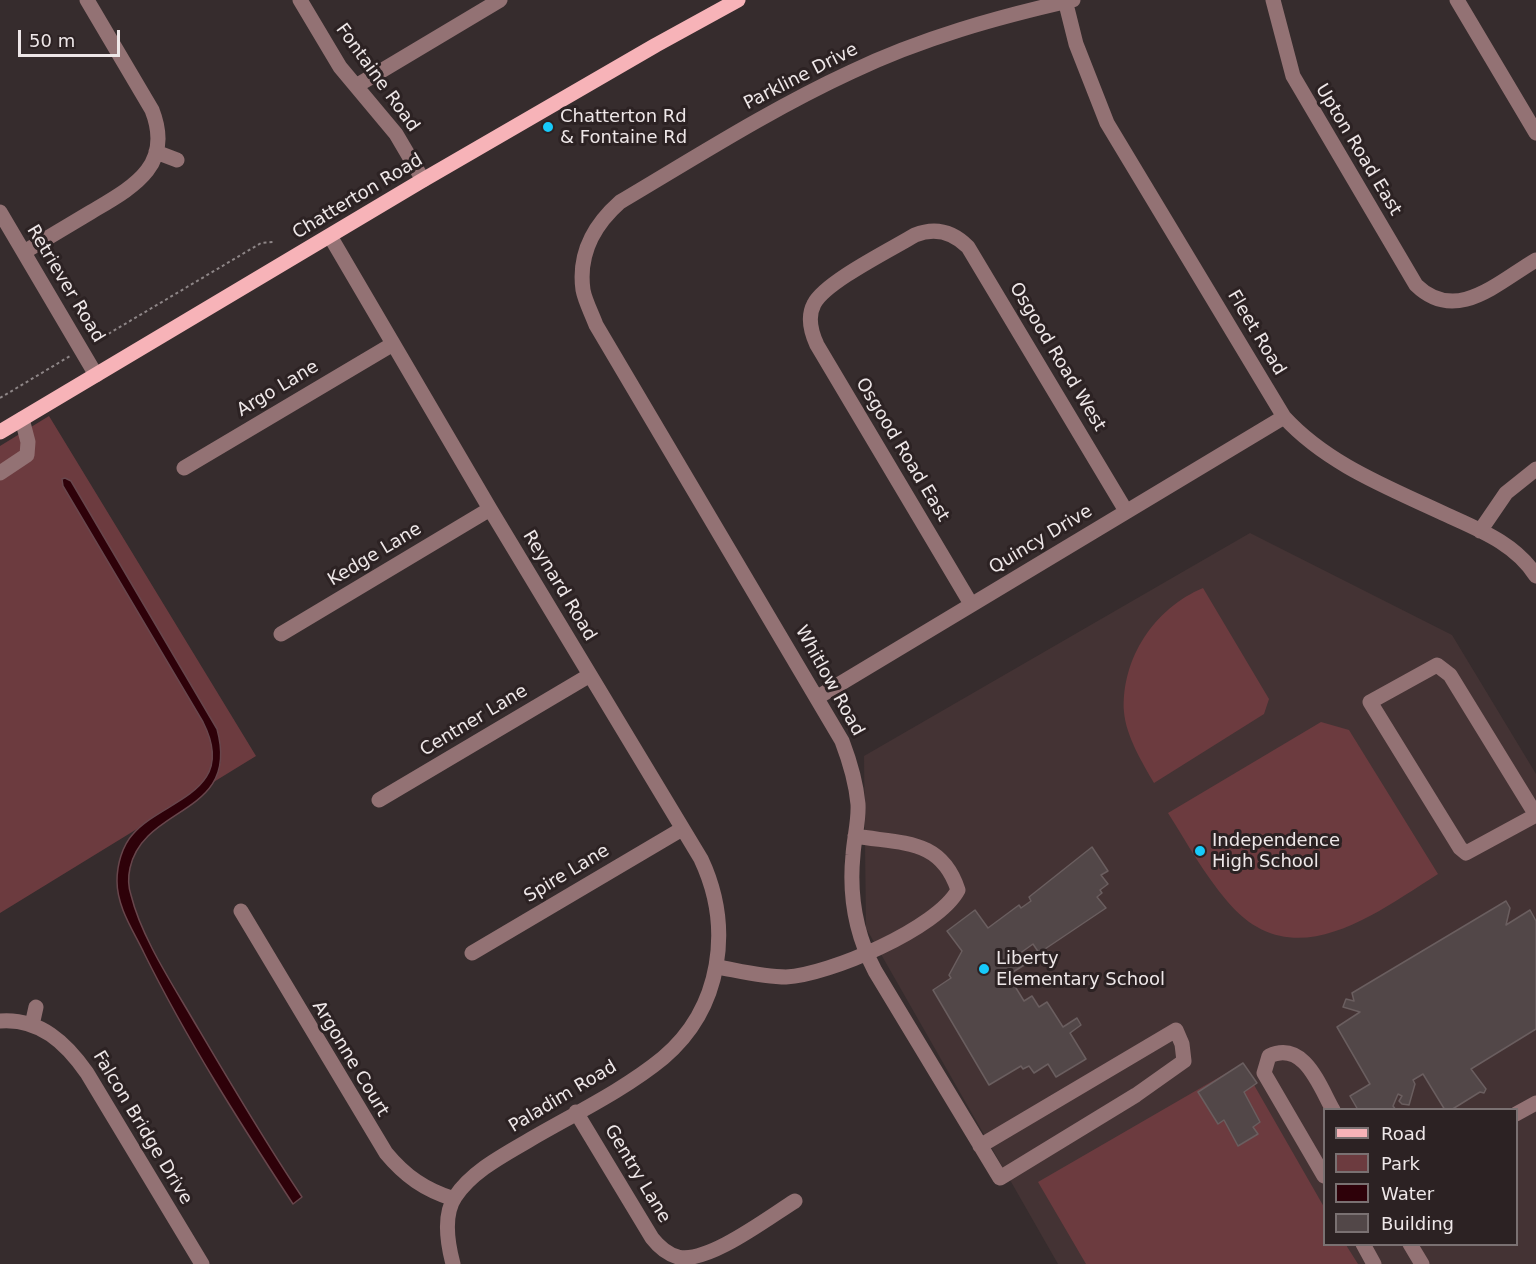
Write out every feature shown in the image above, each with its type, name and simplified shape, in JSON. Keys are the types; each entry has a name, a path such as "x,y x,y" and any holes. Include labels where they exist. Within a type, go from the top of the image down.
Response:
{"main road":[{"name":"Chatterton Road","path":"0,432 423,180 738,0"}],"street":[{"path":"24,252 133,187 149,169 156,152 157,127 152,110 87,0"},
{"name":"Fontaine Road","path":"300,0 340,67 396,134 423,180"},
{"path":"356,86 500,0"},
{"name":"Upton Road East","path":"1273,0 1293,76 1301,92 1416,285 1427,295 1440,302 1459,302 1476,296 1536,260"},
{"path":"1457,0 1536,134"},
{"name":"Parkline Drive","path":"585,252 598,224 620,202 783,106 852,71 936,38 1068,1"},
{"name":"Fleet Road","path":"1068,1 1076,44 1107,123 1284,417 1300,434 1340,463 1480,531 1513,550 1536,576"},
{"path":"156,152 177,160"},
{"name":"Retriever Road","path":"0,212 96,375"},
{"name":"Osgood Road West","path":"811,312 819,297 831,286 915,235 929,231 944,232 961,240 973,255 1126,511"},
{"name":"Reynard Road","path":"330,236 710,878 717,903 720,934 718,966"},
{"name":"Whitlow Road","path":"585,252 583,290 596,326 818,696 842,741 854,774 858,806 852,869 855,916 865,953 980,1146 1000,1178 1136,1095 1184,1061 1182,1044 1176,1030 980,1146"},
{"name":"Osgood Road East","path":"811,312 811,329 817,345 971,604"},
{"name":"Argo Lane","path":"184,468 393,344"},
{"name":"Quincy Drive","path":"818,696 1284,417"},
{"path":"0,473 27,455 28,442 22,419"},
{"path":"1480,531 1506,493 1536,469"},
{"name":"Kedge Lane","path":"281,634 490,509"},
{"path":"1437,665 1450,675 1536,815 1466,853 1460,848 1370,702 1437,665"},
{"name":"Centner Lane","path":"379,800 590,675"},
{"name":"Spire Lane","path":"472,953 682,829"},
{"path":"718,966 785,977 816,972 890,943 919,926 952,902 958,890 952,871 941,858 923,847 855,836"},
{"name":"Argonne Court","path":"241,912 386,1153 400,1170 420,1185 454,1199"},
{"name":"Paladim Road","path":"454,1199 465,1185 497,1160 648,1070 678,1044 693,1025 711,992 718,966"},
{"path":"32,1025 36,1007"},
{"name":"Falcon Bridge Drive","path":"0,1021 32,1025 59,1040 83,1067 202,1264"},
{"path":"1323,1174 1264,1073 1269,1056 1281,1051 1297,1055 1311,1071 1332,1108"},
{"path":"1518,1113 1536,1103"},
{"name":"Gentry Lane","path":"576,1112 652,1238 679,1261 702,1257 712,1252 795,1201"},
{"path":"453,1264 448,1233 454,1199"},
{"path":"1364,1246 1374,1264"},
{"path":"1411,1246 1422,1264"}],"path":[{"path":"93,343 261,243 274,242"},
{"path":"0,398 75,353"}],"shaded area":[{"name":"Independence High School","path":"1250,533 1452,635 1536,774 1536,1264 1058,1264 866,928 864,756"}],"green space":[{"path":"49,416 256,756 0,913 0,446"},
{"path":"1203,588 1269,699 1264,714 1154,783 1135,749 1125,721 1125,692 1128,673 1144,637 1156,622 1170,608"},
{"path":"1321,722 1349,730 1438,874 1360,921 1332,932 1305,938 1278,935 1252,924 1227,901 1203,869 1168,813"},
{"path":"1242,1064 1323,1205 1323,1246 1347,1246 1358,1264 1086,1264 1038,1182"}],"water":[{"path":"62,479 71,481 217,729 221,757 216,778 204,794 153,832 139,847 130,868 129,888 142,926 166,974 246,1109 302,1197 293,1204 196,1049 131,927 120,900 117,875 126,844 146,822 193,792 205,779 211,765 212,746 203,722 63,486"}],"building":[{"name":"Liberty Elementary School","path":"1092,847 1108,871 1101,875 1108,884 1100,890 1102,893 1097,897 1106,908 1039,953 1033,944 1019,954 1026,964 1008,975 1024,1001 1032,996 1039,1007 1047,1002 1063,1027 1077,1018 1081,1025 1070,1033 1086,1059 1056,1077 1048,1064 1034,1073 1029,1066 1023,1069 1021,1066 989,1085 933,990 951,978 949,975 962,951 947,931 975,910 988,928 1019,905 1021,908 1031,901 1029,897"},
{"path":"1506,901 1510,908 1506,925 1530,910 1536,921 1536,1029 1471,1069 1486,1089 1484,1093 1480,1092 1454,1108 1444,1108 1423,1074 1413,1080 1415,1084 1409,1105 1399,1101 1402,1096 1398,1094 1393,1106 1394,1108 1357,1108 1350,1096 1370,1084 1337,1027 1360,1012 1343,1007 1346,999 1354,1001 1352,993"},
{"path":"1243,1063 1257,1083 1244,1092 1260,1122 1253,1127 1258,1134 1238,1146 1224,1120 1218,1124 1198,1092"}],"place":[{"name":"Chatterton Rd & Fontaine Rd","path":"548,127"},
{"name":"Independence High School","path":"1200,851"},
{"name":"Liberty Elementary School","path":"984,969"}]}
